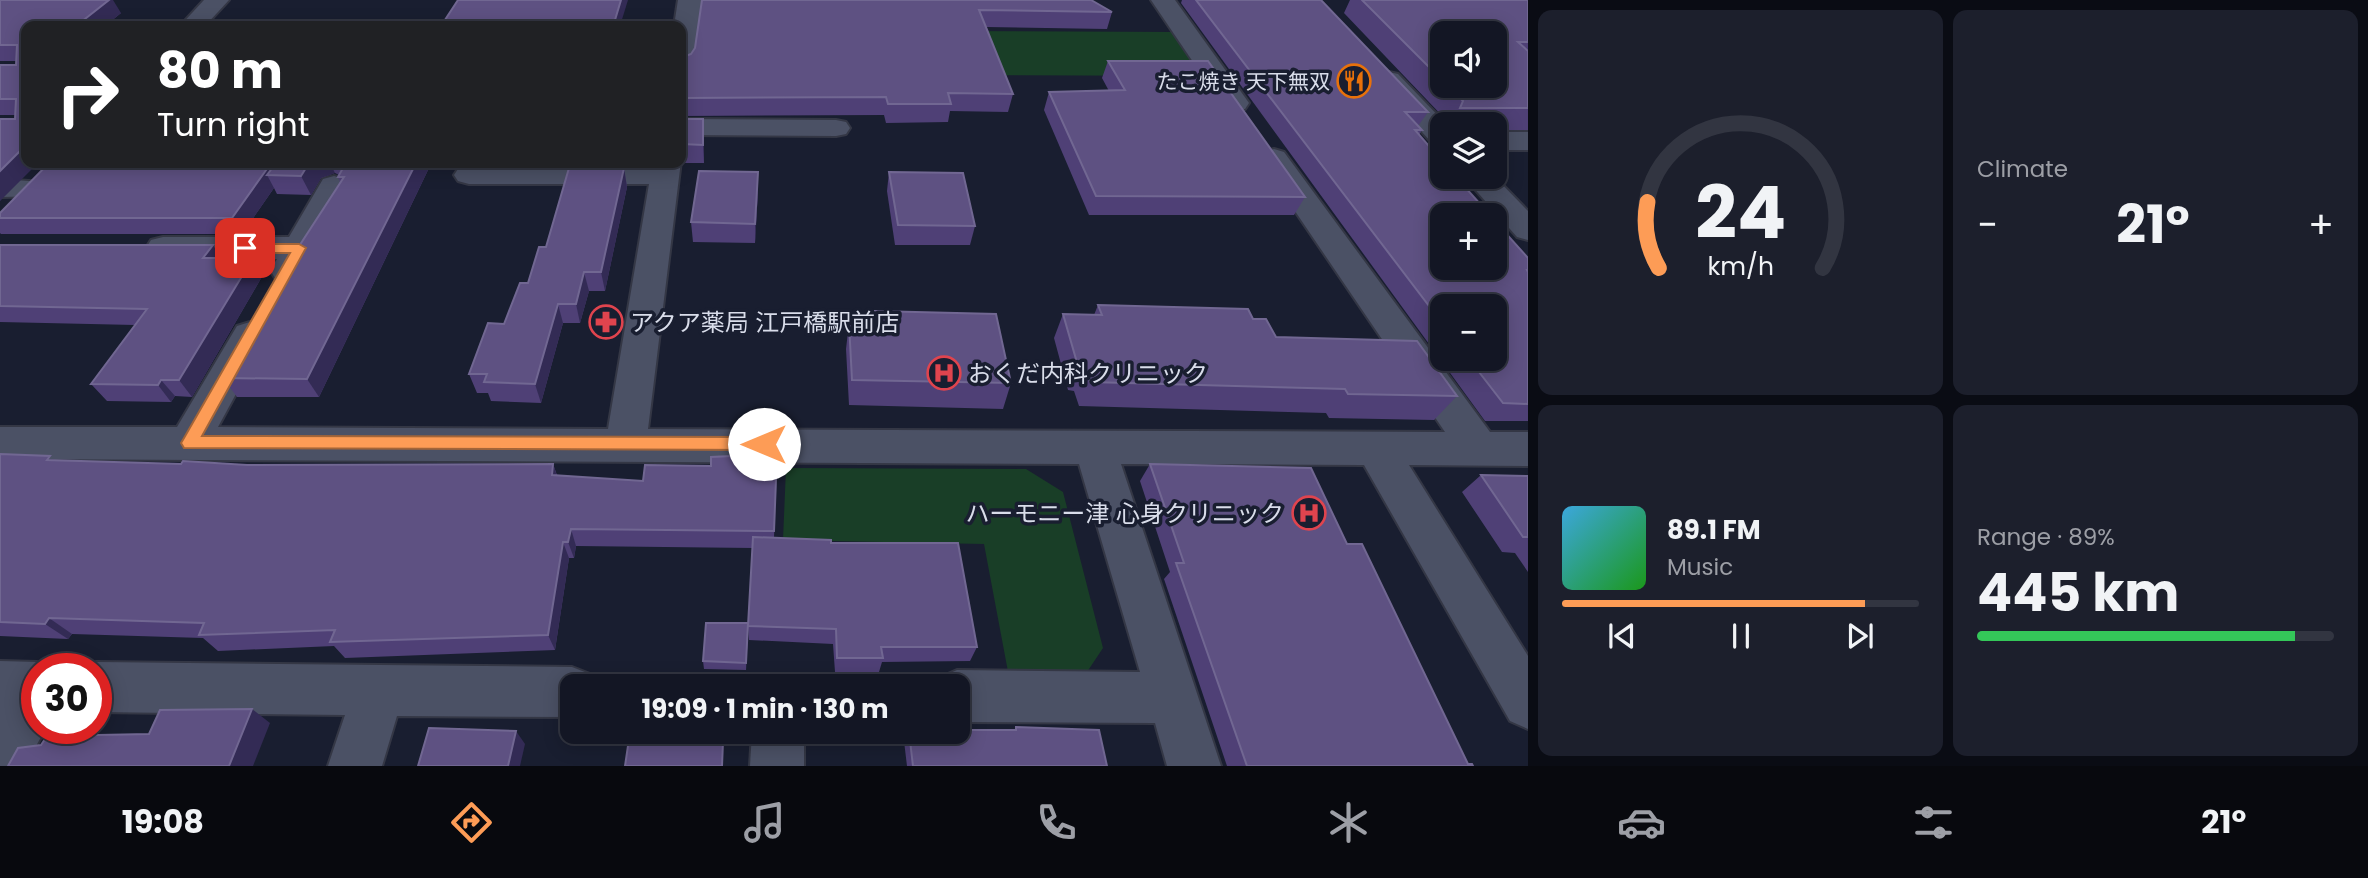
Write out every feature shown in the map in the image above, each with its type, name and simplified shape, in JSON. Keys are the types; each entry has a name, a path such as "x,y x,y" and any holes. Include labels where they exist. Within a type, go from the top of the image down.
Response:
{"street":[{"path":"197,21 218,0"},
{"path":"686,29 690,0"},
{"path":"1163,0 1478,448"},
{"path":"1371,61 1430,124"},
{"path":"686,127 836,128"},
{"path":"1507,141 1528,141"},
{"path":"469,175 666,169 626,443"},
{"path":"4,201 41,180"},
{"path":"190,443 334,185"},
{"path":"1490,189 1528,230"},
{"path":"136,248 299,248"},
{"path":"0,443 626,443 1528,449"},
{"path":"1094,445 1195,766"},
{"path":"1376,448 1528,703"},
{"path":"0,686 21,687"},
{"path":"112,687 560,692"},
{"path":"355,766 379,690"},
{"path":"970,696 1173,698"},
{"path":"0,757 21,721"},
{"path":"778,744 778,766"}],"green space":[{"path":"942,31 1175,32 1207,76 954,75"},
{"path":"786,468 1026,469 1063,492 1103,648 1083,678 1009,677 984,544 783,540"}],"building":[{"path":"0,0 109,0 82,21 21,21 21,150 0,171 0,119 15,119 16,99 0,99 0,65 16,65 17,45 0,45"},
{"path":"458,0 621,0 615,20 677,21 444,21"},
{"path":"702,0 1091,0 1112,12 979,10 1013,94 948,93 951,104 888,104 886,97 686,98 686,56 695,48"},
{"path":"1196,0 1321,0 1428,112 1405,112 1422,130 1415,130 1430,147 1430,189 1467,189 1479,203 1430,203 1430,280 1507,280 1507,235 1528,258 1528,404 1503,403 1478,371 1507,371 1507,294 1430,294 1430,307"},
{"path":"1362,0 1528,0 1528,42 1518,42 1528,51 1528,108 1460,108 1463,101 1460,98 1507,98 1507,21 1430,21 1430,68"},
{"path":"1108,61 1208,61 1305,197 1096,196 1049,92 1125,90"},
{"path":"686,119 703,119 703,145 686,144"},
{"path":"44,168 268,168 232,218 0,218 0,213"},
{"path":"272,168 306,168 301,176 267,175"},
{"path":"343,168 413,168 307,379 223,378 292,257 344,177 338,177"},
{"path":"569,168 624,168 601,272 584,272 576,304 558,304 535,384 484,382 487,374 469,374 488,323 504,324 520,283 528,283 539,247 546,247"},
{"path":"699,171 758,172 755,224 691,222"},
{"path":"889,172 963,173 975,226 898,225"},
{"path":"0,245 213,245 203,258 253,258 179,380 161,380 158,385 91,384 147,309 0,306"},
{"path":"1098,305 1248,309 1253,319 1266,319 1276,337 1417,341 1430,359 1430,371 1439,371 1457,396 1348,394 1345,389 1090,382 1085,367 1078,366 1063,314 1102,315"},
{"path":"875,311 996,314 1011,383 852,380 849,323 877,324"},
{"path":"0,454 50,456 47,460 181,464 183,461 247,465 553,464 552,475 643,481 645,465 711,466 711,457 777,454 774,531 571,529 568,542 563,542 548,635 330,642 335,630 199,635 204,623 49,618 45,624 0,622"},
{"path":"1150,464 1311,468 1347,544 1362,544 1468,764 1473,766 1247,766 1176,563 1184,563"},
{"path":"1481,475 1528,476 1528,537 1523,537"},
{"path":"753,537 831,540 831,543 958,543 977,647 881,647 883,658 837,658 836,629 748,626"},
{"path":"706,623 748,623 746,663 703,661"},
{"path":"252,709 229,766 8,766 18,748 42,744 112,744 112,735 149,734 160,710"},
{"path":"1016,727 1099,730 1107,766 913,766 910,744 970,744 970,730 1016,730"},
{"path":"429,728 516,731 508,766 418,766"},
{"path":"628,744 723,744 722,766 625,766"}],"place":[{"name":"たこ焼き 天下無双","path":"1354,81"},
{"name":"アクア薬局 江戸橋駅前店","path":"606,322"},
{"name":"おくだ内科クリニック","path":"944,373"},
{"name":"ハーモニー津 心身クリニック","path":"1309,513"}],"route":[{"path":"245,248 299,248 190,443 764,444"}]}
